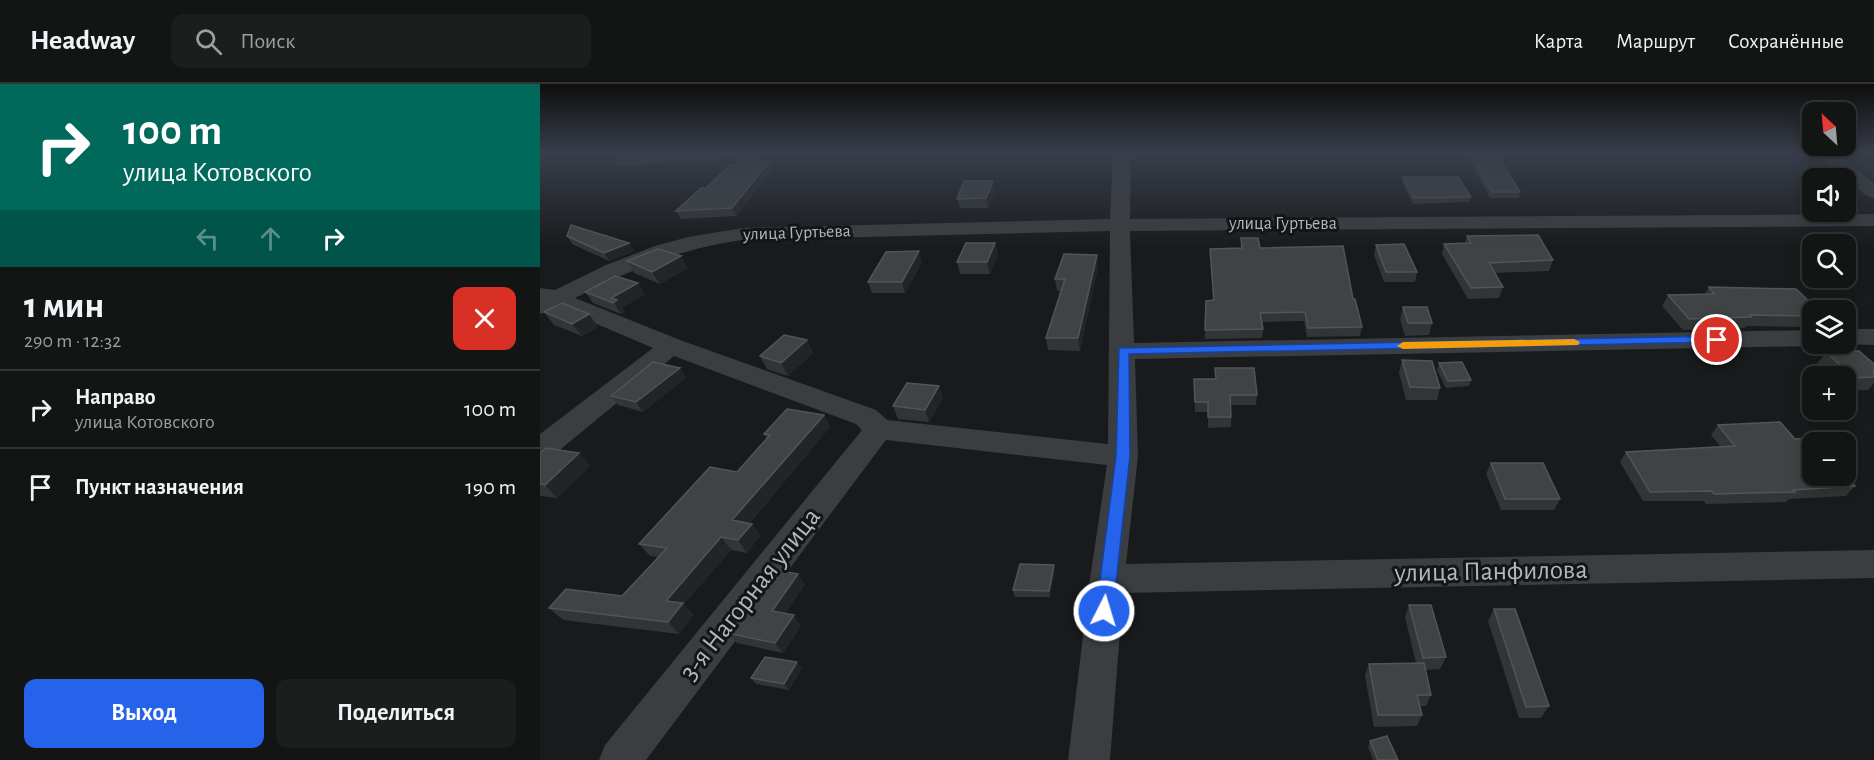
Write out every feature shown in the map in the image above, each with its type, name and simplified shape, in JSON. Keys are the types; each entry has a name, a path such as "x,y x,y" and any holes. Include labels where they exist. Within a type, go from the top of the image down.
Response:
{"street":[{"path":"1089,760 1107,579 1123,456 1121,185"},
{"name":"улица Гуртьева","path":"545,299 623,266 692,241 743,234 1120,225 1874,220"},
{"path":"545,299 866,417 879,429 1123,456"},
{"path":"1856,338 1874,337"},
{"path":"1123,351 1802,338"},
{"path":"540,450 671,346"},
{"name":"3-я Нагорная улица","path":"620,760 879,429"},
{"name":"улица Панфилова","path":"1107,579 1874,564"}],"building":[{"path":"710,185 751,185 732,208 676,211 701,188 706,188"},
{"path":"963,185 992,185 986,198 957,199"},
{"path":"1407,185 1463,185 1471,197 1414,198"},
{"path":"1488,185 1515,185 1520,192 1492,192"},
{"path":"571,225 629,243 604,253 567,236"},
{"path":"1538,235 1553,260 1489,263 1503,287 1471,288 1444,244 1471,243 1467,236"},
{"path":"1241,238 1258,238 1260,248 1343,246 1353,299 1355,299 1362,327 1308,328 1305,312 1260,313 1263,329 1205,330 1206,301 1214,300 1210,249 1242,248"},
{"path":"966,243 995,243 987,262 957,262"},
{"path":"1404,244 1417,272 1386,272 1376,245"},
{"path":"658,249 681,256 652,272 627,261"},
{"path":"919,251 902,282 868,282 886,252"},
{"path":"1064,254 1097,255 1078,338 1046,338 1065,279 1055,279"},
{"path":"615,276 638,283 611,298 617,300 613,303 585,292"},
{"path":"1709,287 1796,289 1808,300 1802,300 1802,316 1750,315 1751,317 1689,319 1668,295 1714,294"},
{"path":"562,303 589,314 572,324 544,312"},
{"path":"1403,307 1427,307 1432,323 1408,323"},
{"path":"784,335 807,340 781,363 760,356"},
{"path":"1856,351 1859,351 1874,364 1874,377 1856,378 1856,366 1841,366 1828,354 1856,354"},
{"path":"1402,360 1432,361 1440,388 1410,387"},
{"path":"653,362 680,368 636,402 611,396"},
{"path":"1462,362 1471,380 1448,381 1439,363"},
{"path":"1215,368 1254,368 1257,395 1230,395 1231,417 1208,417 1208,402 1195,402 1194,379 1216,379"},
{"path":"907,383 939,386 925,410 893,406"},
{"path":"787,409 824,415 732,520 752,524 738,540 721,537 666,601 683,603 668,622 549,608 566,589 622,596 667,548 639,544 710,467 737,472 770,435 764,434"},
{"path":"1780,422 1795,439 1802,439 1802,486 1855,486 1793,490 1795,492 1714,494 1712,491 1650,492 1626,452 1735,446 1718,425"},
{"path":"546,448 579,453 545,485 540,484 540,454"},
{"path":"1491,463 1543,463 1560,499 1505,499"},
{"path":"1020,564 1054,565 1049,591 1013,590"},
{"path":"776,570 798,574 772,611 794,615 775,643 728,633"},
{"path":"1409,605 1431,605 1446,657 1423,658"},
{"path":"1494,609 1515,609 1549,706 1526,707"},
{"path":"765,657 797,662 784,684 751,678"},
{"path":"1424,663 1431,695 1417,695 1422,715 1378,715 1369,664"},
{"path":"1387,736 1398,760 1378,760 1370,741"}],"slow traffic":[{"path":"1403,346 1574,342"}],"route":[{"path":"1104,611 1123,456 1123,351 1717,340"}]}
